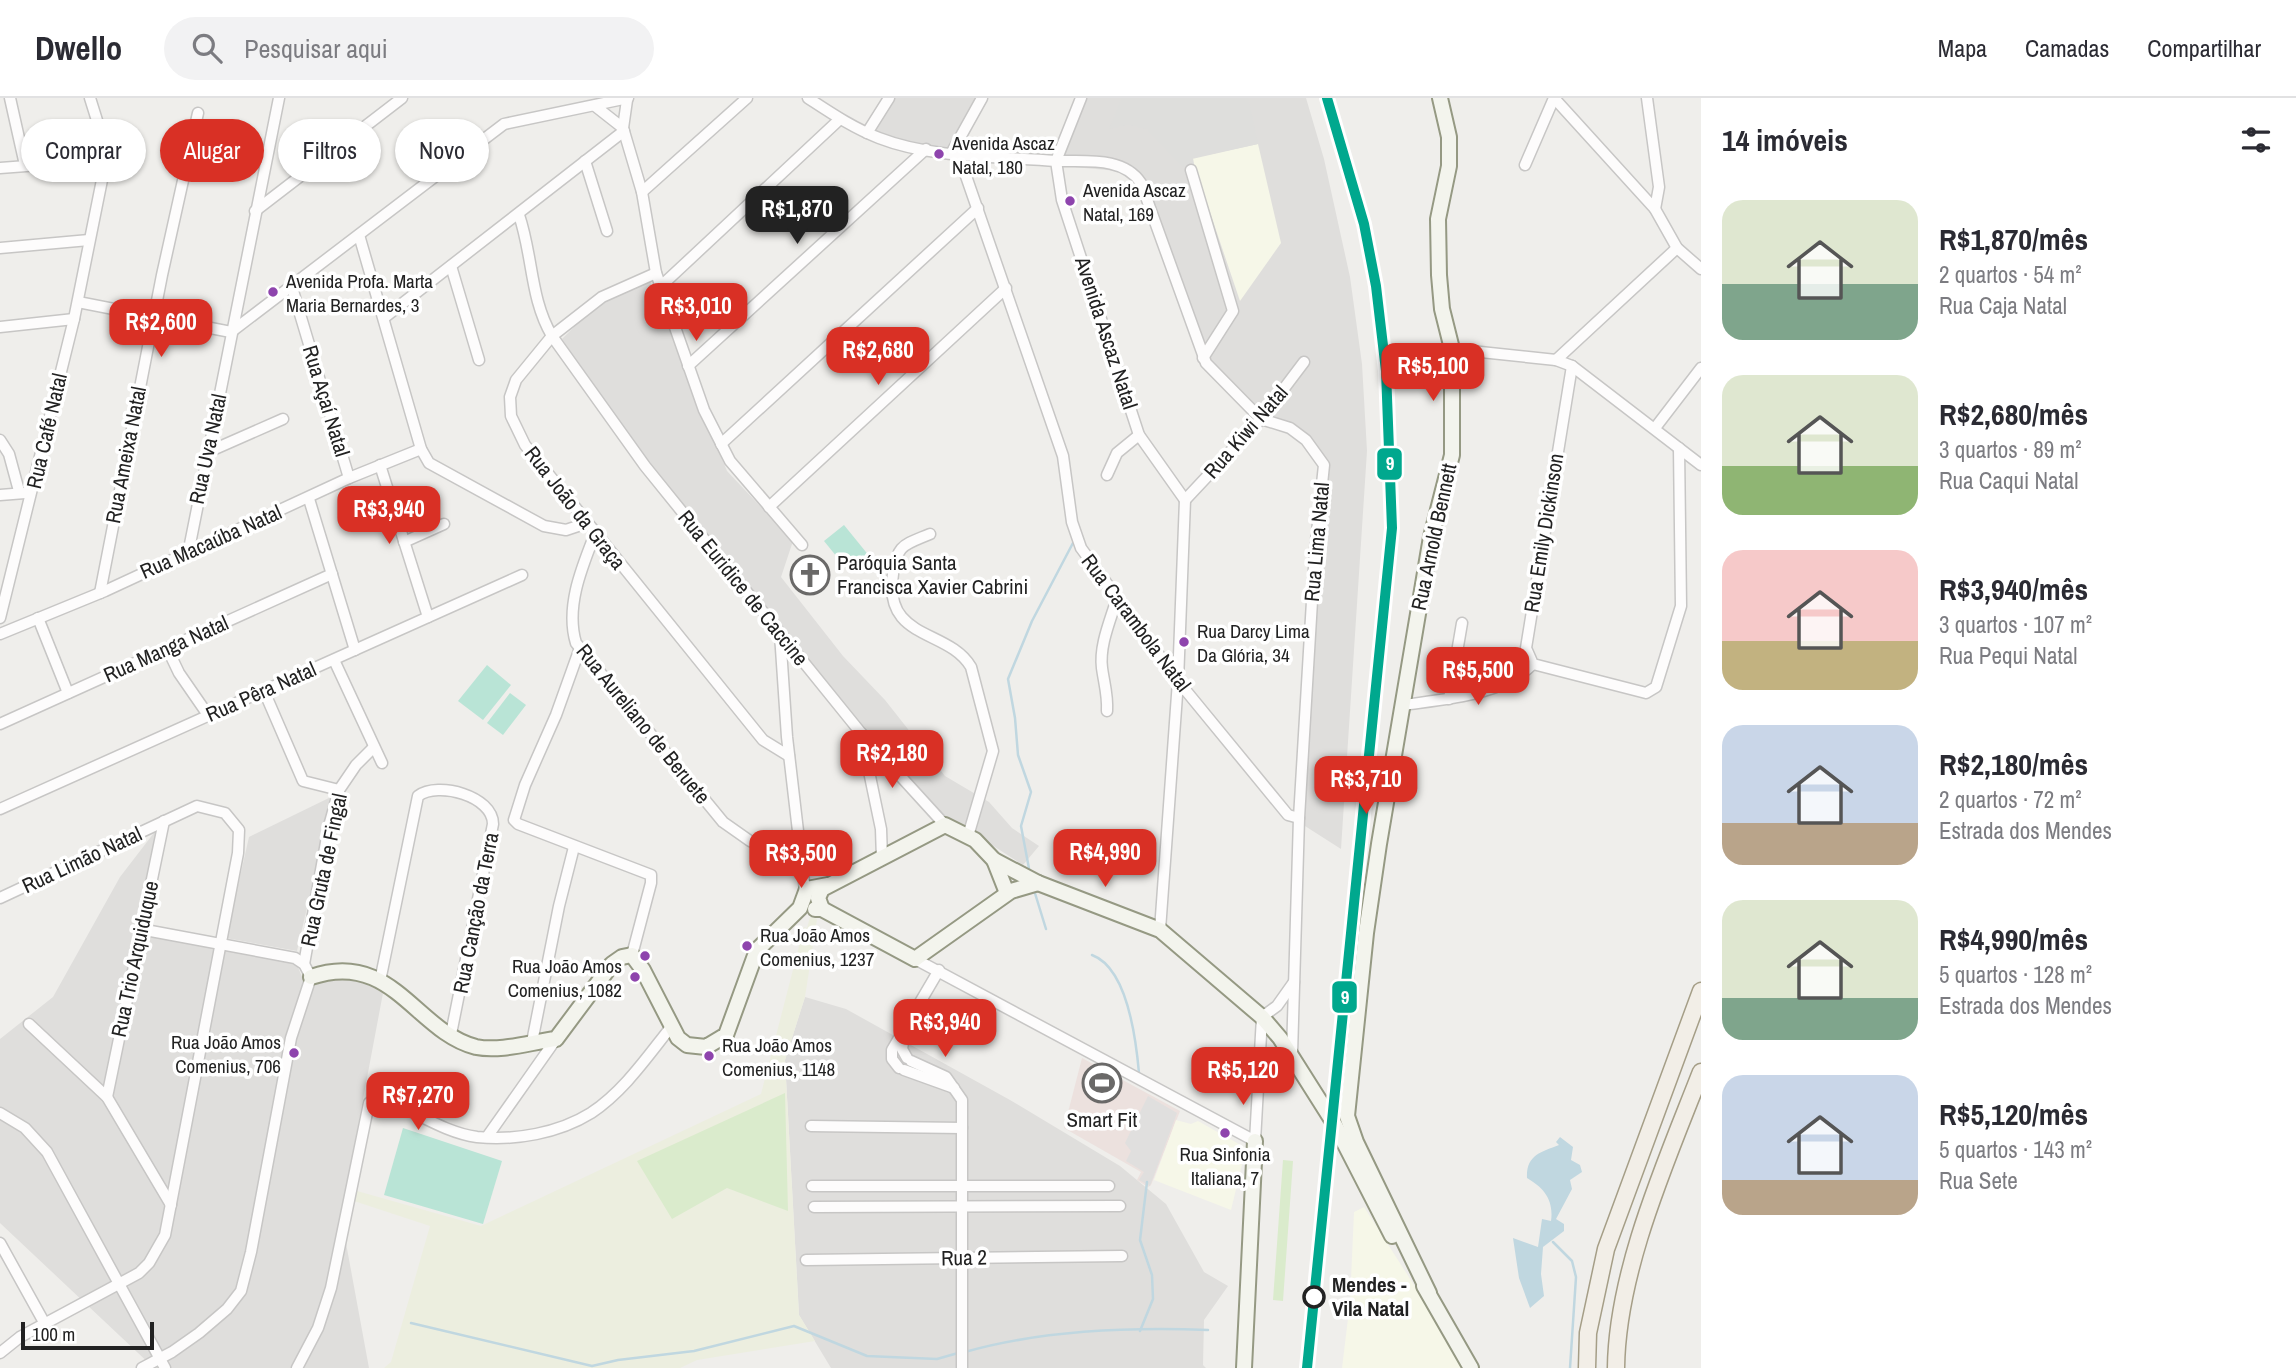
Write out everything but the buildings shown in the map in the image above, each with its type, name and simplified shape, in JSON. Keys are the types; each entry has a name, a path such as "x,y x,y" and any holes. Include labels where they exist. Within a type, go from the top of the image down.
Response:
{"main road":[{"path":"1587,1368 1588,1334 1606,1249 1701,991"},
{"path":"1616,1368 1623,1296 1633,1259 1701,1072"}],"street":[{"path":"10,98 21,147"},
{"path":"90,98 97,119"},
{"name":"Rua Uva Natal","path":"188,554 279,98"},
{"path":"255,211 402,98"},
{"path":"642,192 747,98"},
{"path":"808,98 867,133 926,149 1056,161 1081,98"},
{"path":"867,133 889,98"},
{"path":"955,152 982,98"},
{"name":"Rua Arnold Bennett","path":"1429,1293 1348,1121 1366,933 1431,537 1452,456 1452,348 1442,309 1438,219 1449,166 1449,138 1440,98"},
{"path":"1525,165 1554,98 1655,209 1677,248 1701,269"},
{"path":"1647,98 1659,187 1655,209"},
{"path":"78,302 231,332 504,124 628,99 624,129 642,192 656,273 704,410 730,461 802,545"},
{"path":"595,106 624,129"},
{"name":"Rua Ameixa Natal","path":"100,593 198,113"},
{"path":"660,287 840,119"},
{"path":"385,317 519,215 624,129"},
{"path":"688,366 926,149"},
{"name":"Rua Carambola Natal","path":"955,152 978,208 1063,456 1076,538 1178,681 1288,815 1299,818"},
{"path":"585,161 607,231"},
{"name":"Rua Lima Natal","path":"1056,161 1115,164 1135,173 1203,358 1261,419 1290,428 1306,440 1324,465 1315,551 1299,818 1294,1058"},
{"name":"Avenida Ascaz Natal","path":"1056,161 1062,200 1139,435 1185,500"},
{"path":"0,168 21,165"},
{"path":"1191,170 1233,311 1203,358"},
{"name":"Rua Café Natal","path":"0,618 78,302 101,182"},
{"path":"720,444 978,208"},
{"name":"Rua Euridice de Caccine","path":"519,215 528,242 540,315 552,337 645,466 861,733 876,801 882,859"},
{"path":"359,235 424,458 436,469 544,526 566,530 587,523"},
{"path":"0,248 89,240"},
{"path":"1556,360 1677,248"},
{"path":"451,266 479,360"},
{"name":"Rua João da Graça","path":"656,273 602,297 552,337 512,388 511,415 525,445 595,534 763,740 789,756"},
{"name":"Rua Açaí Natal","path":"291,284 349,478"},
{"path":"769,507 1006,288"},
{"path":"0,327 74,319"},
{"path":"1452,348 1556,360 1572,366 1701,465"},
{"name":"Rua Kiwi Natal","path":"1185,500 1261,419 1304,362"},
{"name":"Rua Emily Dickinson","path":"1533,664 1526,648 1572,366"},
{"path":"1655,428 1701,368"},
{"path":"208,452 283,419"},
{"path":"1107,475 1117,453 1139,435"},
{"path":"0,440 9,454 19,491"},
{"path":"1403,705 1449,699 1492,688 1524,673 1533,664 1646,693 1656,687 1681,606 1679,448"},
{"name":"Rua Macaúba Natal","path":"0,634 100,593 309,499 349,478 421,449"},
{"path":"380,465 428,617"},
{"path":"0,495 19,491 32,495"},
{"path":"309,499 355,650"},
{"path":"1160,930 1178,681 1185,500"},
{"path":"404,541 444,524"},
{"name":"Rua Aureliano de Beruete","path":"595,534 575,595 573,632 580,648 723,822 750,841 803,864"},
{"path":"930,534 901,546 895,553 894,602 906,624 965,656 971,667 993,751 968,835"},
{"path":"0,573 13,570"},
{"name":"Rua Manga Natal","path":"0,724 332,574"},
{"name":"Rua Pêra Natal","path":"0,809 522,575"},
{"path":"1107,711 1102,656 1117,598"},
{"path":"38,618 68,693"},
{"path":"1449,699 1462,623"},
{"path":"780,633 789,756 807,904"},
{"path":"580,648 514,817 518,824 648,873 652,880 632,955"},
{"path":"168,650 184,681 208,715"},
{"path":"334,660 382,763"},
{"path":"264,691 300,775 306,783 339,790"},
{"path":"861,733 945,825 968,835 995,860 1038,883 1160,930 1262,1017 1294,1058 1330,1116 1386,1226 1429,1293 1471,1368"},
{"name":"Rua Gruta de Fingal","path":"142,1368 162,1363 216,1319 241,1291 251,1252 291,1038 308,970 327,834 339,790 356,765 374,747"},
{"name":"Rua Canção da Terra","path":"380,981 418,796 436,789 483,803 493,817 451,1034"},
{"name":"Rua Limão Natal","path":"0,898 164,821 204,806 225,813 237,826 238,853 220,944"},
{"name":"Rua Trio Arquiduque","path":"107,1097 164,821"},
{"path":"632,955 643,970 671,1027 687,1045 706,1046 720,1040 731,1027 740,989 757,950 830,885 945,825"},
{"path":"532,1042 559,906 575,847"},
{"path":"995,860 1007,893"},
{"path":"915,959 1007,893 1038,883"},
{"path":"807,904 811,887 830,885"},
{"path":"807,904 939,970 1255,1141"},
{"path":"140,929 295,958 308,970 345,973 380,981 468,1044 488,1048 555,1039"},
{"name":"Rua Arnold Bennett","path":"1330,1116 1336,1114 1339,1108 1360,939 1366,933"},
{"path":"0,1353 8,1345 118,1286 149,1263 165,1235 220,944"},
{"path":"487,1138 555,1039 612,964 622,957 632,955"},
{"path":"939,970 891,1054 902,1069 954,1088"},
{"path":"1262,1017 1277,1006 1296,979"},
{"path":"1244,1368 1262,1017"},
{"path":"29,1024 107,1097 172,1205"},
{"path":"297,1368 318,1328 331,1288 369,1103 376,1098 388,1099 446,1128 487,1138 541,1133 591,1112 630,1078 671,1027"},
{"path":"905,1031 902,1049 909,1059 940,1073 962,1100 962,1368"},
{"path":"1259,1075 1271,1062 1294,1058"},
{"path":"0,1113 25,1128 43,1146 162,1363"},
{"path":"811,1126 962,1128"},
{"path":"812,1186 1109,1186"},
{"path":"814,1207 1120,1206"},
{"path":"0,1243 45,1324"},
{"name":"Rua 2","path":"806,1260 1122,1256"}],"shaded area":[{"path":"895,98 978,98 947,150 905,142 874,132"},
{"path":"1080,98 1306,98 1324,159 1350,277 1362,364 1367,451 1341,849 1294,819 1323,465 1291,430 1263,425 1204,368 1135,182 1118,171 1051,165"},
{"path":"1122,98 1248,98 1258,144 1193,158 1194,164 1183,167 1147,129 1128,125 1109,129"},
{"path":"1258,144 1281,243 1240,301 1192,159"},
{"path":"650,281 727,471 793,541 781,577 843,656 885,700 945,776 989,802 1012,828 1039,846 1023,865 978,836 946,820 863,730 629,437 562,339 591,310 622,290"},
{"path":"333,796 297,951 226,938 249,837"},
{"path":"160,825 143,934 223,947 297,965 303,979 357,979 383,993 341,1216 369,1368 154,1368 0,1223 0,1039 53,997 120,877"},
{"path":"810,917 817,919 805,997 785,1060 799,1315 815,1341 697,1360 680,1368 384,1368 391,1362 430,1226 354,1201 357,1191 481,1226 761,1094 804,927 807,928"},
{"path":"805,997 846,1009 1010,1100 1120,1166 1166,1204 1204,1272 1228,1286 1204,1320 1203,1365 1206,1368 831,1368 799,1315 785,1060"},
{"path":"1082,1058 1180,1111 1148,1187 1137,1180 1141,1172 1064,1128"},
{"path":"1148,1096 1177,1113 1150,1186 1139,1180 1144,1172 1126,1161 1131,1151 1125,1143"},
{"path":"1176,1120 1191,1124 1198,1121 1246,1148 1231,1210 1154,1180"},
{"path":"1364,1207 1457,1352 1464,1368 1342,1368 1350,1302 1354,1212"}],"green space":[{"path":"844,525 870,557 850,573 824,541"},
{"path":"487,665 511,685 483,720 458,701"},
{"path":"510,693 526,705 503,735 487,723"},
{"path":"785,1093 788,1211 727,1188 672,1219 637,1161"},
{"path":"403,1128 502,1161 483,1224 384,1195"},
{"path":"1283,1160 1293,1161 1283,1301 1273,1300"}],"water":[{"path":"1560,1137 1573,1147 1571,1160 1580,1165 1582,1172 1570,1180 1572,1189 1556,1219 1564,1224 1564,1231 1543,1247 1541,1274 1544,1296 1530,1308 1519,1278 1513,1238 1538,1247 1542,1219 1551,1221 1549,1201 1543,1190 1527,1178 1527,1170 1532,1159 1559,1145 1556,1142"}],"waterway":[{"path":"1030,874 1021,826 1031,792 1018,755 1008,679 1032,621 1074,541"},
{"path":"1034,890 1046,929"},
{"path":"1092,955 1104,962 1114,974 1128,1006 1139,1073"},
{"path":"1140,1331 1153,1299 1152,1275 1140,1240 1147,1182"},
{"path":"1553,1242 1572,1261 1576,1277 1570,1368"},
{"path":"411,1323 592,1366 618,1360 694,1351 794,1326 867,1356 937,1359 958,1353"},
{"path":"965,1352 1024,1339 1085,1332 1208,1330"}],"transit line":[{"name":"9","path":"1307,1368 1392,528 1386,371 1376,286 1364,224 1327,98"}],"place":[{"name":"Avenida Ascaz Natal, 180","path":"939,154"},
{"name":"Avenida Ascaz Natal, 169","path":"1070,201"},
{"name":"Avenida Profa. Marta Maria Bernardes, 3","path":"273,292"},
{"name":"Paróquia Santa Francisca Xavier Cabrini","path":"810,575"},
{"name":"Rua Darcy Lima Da Glória, 34","path":"1184,642"},
{"name":"Rua João Amos Comenius, 1237","path":"747,946"},
{"name":"Rua João Amos Comenius, 1082","path":"635,977"},
{"name":"Rua João Amos Comenius, 706","path":"294,1053"},
{"name":"Rua João Amos Comenius, 1148","path":"709,1056"},
{"name":"Smart Fit","path":"1102,1083"},
{"name":"Rua Sinfonia Italiana, 7","path":"1225,1133"},
{"name":"Mendes - Vila Natal","path":"1314,1297"}]}
